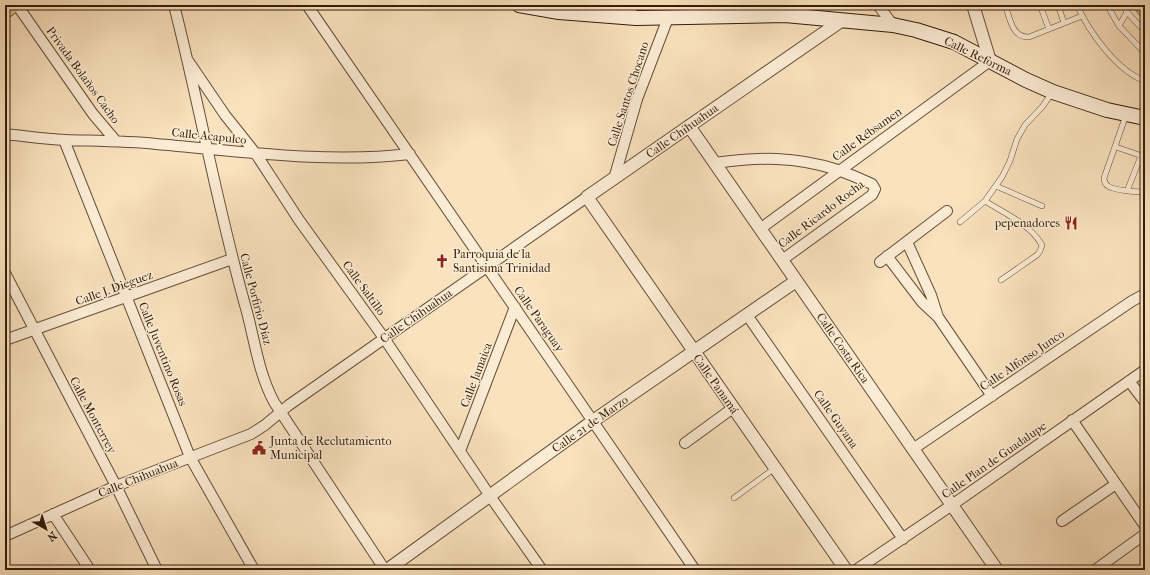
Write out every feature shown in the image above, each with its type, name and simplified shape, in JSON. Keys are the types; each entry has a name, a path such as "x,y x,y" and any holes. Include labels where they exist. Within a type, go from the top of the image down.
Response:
{"main road":[{"path":"5,10 13,5"},
{"name":"Calle Reforma","path":"519,5 563,8 636,18 668,18 781,10 841,21 893,25 916,30 954,42 1053,92 1086,104 1126,115 1145,118"}],"street":[{"name":"Privada Bolaños Cacho","path":"17,5 93,114 115,140"},
{"name":"Calle Porfirio Díaz","path":"174,5 189,62 232,259 265,383 280,412 386,570"},
{"name":"Calle Paraguay","path":"307,5 695,570"},
{"path":"626,5 636,18"},
{"path":"878,5 893,25"},
{"path":"973,5 990,61"},
{"name":"Calle Santos Chocano","path":"614,179 637,99 668,18"},
{"name":"Calle Chihuahua","path":"5,536 116,486 251,434 384,338 841,21"},
{"name":"Calle Rébsamen","path":"760,229 990,61"},
{"name":"Calle Saltillo","path":"189,62 225,115 256,154 299,220 384,338 490,496 542,570"},
{"name":"Calle Costa Rica","path":"689,126 997,570"},
{"name":"Calle Acapulco","path":"5,134 64,140 115,140 256,154 326,158 389,157 410,154"},
{"name":"Calle Juventino Rosas","path":"64,140 190,457 254,570"},
{"name":"Calle Ricardo Rocha","path":"715,163 745,159 783,159 818,164 839,170 872,184 875,187 874,192 782,260"},
{"name":"Calle Panamá","path":"587,197 846,570"},
{"path":"947,211 883,259 922,302 938,317 992,396"},
{"path":"907,242 931,295 938,317"},
{"name":"Calle J. Dieguez","path":"5,340 232,259"},
{"name":"Calle Monterrey","path":"5,273 116,486 157,570"},
{"name":"Calle 21 de Marzo","path":"386,570 593,421 796,281"},
{"name":"Calle Alfonso Junco","path":"913,450 1132,300 1145,294"},
{"name":"Calle Jamaica","path":"460,451 515,308"},
{"name":"Calle Guyana","path":"747,315 903,539"},
{"name":"Calle Plan de Guadalupe","path":"856,570 903,539 1145,370"},
{"path":"1130,380 1145,402"},
{"path":"685,442 733,408"},
{"path":"1072,420 1145,526"},
{"path":"1062,522 1116,484"},
{"path":"53,514 90,570"},
{"path":"1095,570 1145,534"}],"lane":[{"path":"1005,5 1014,30 1023,38 1082,16"},
{"path":"1040,5 1049,29"},
{"path":"1058,5 1064,23"},
{"path":"1077,5 1090,29 1120,64 1136,78 1145,81"},
{"path":"1107,5 1119,26 1145,52"},
{"path":"1124,5 1127,12 1145,32"},
{"path":"1119,26 1127,12"},
{"path":"960,222 985,201 996,186 1010,161 1017,139 1025,125 1042,107 1053,92"},
{"path":"1126,115 1104,178 1104,182 1112,188 1140,193 1145,191"},
{"path":"1116,147 1143,157 1127,191"},
{"path":"996,186 1042,206"},
{"path":"985,201 1020,223 1036,237 1042,245 1037,255 1001,280"},
{"path":"734,498 775,468"}],"shaded area":[{"path":"1132,5 1145,5 1145,22 1143,20"}],"place":[{"name":"pepenadores","path":"1071,223"},
{"name":"Parroquia de la Santisima Trinidad","path":"442,261"},
{"name":"Junta de Reclutamiento Municipal","path":"259,448"}]}
